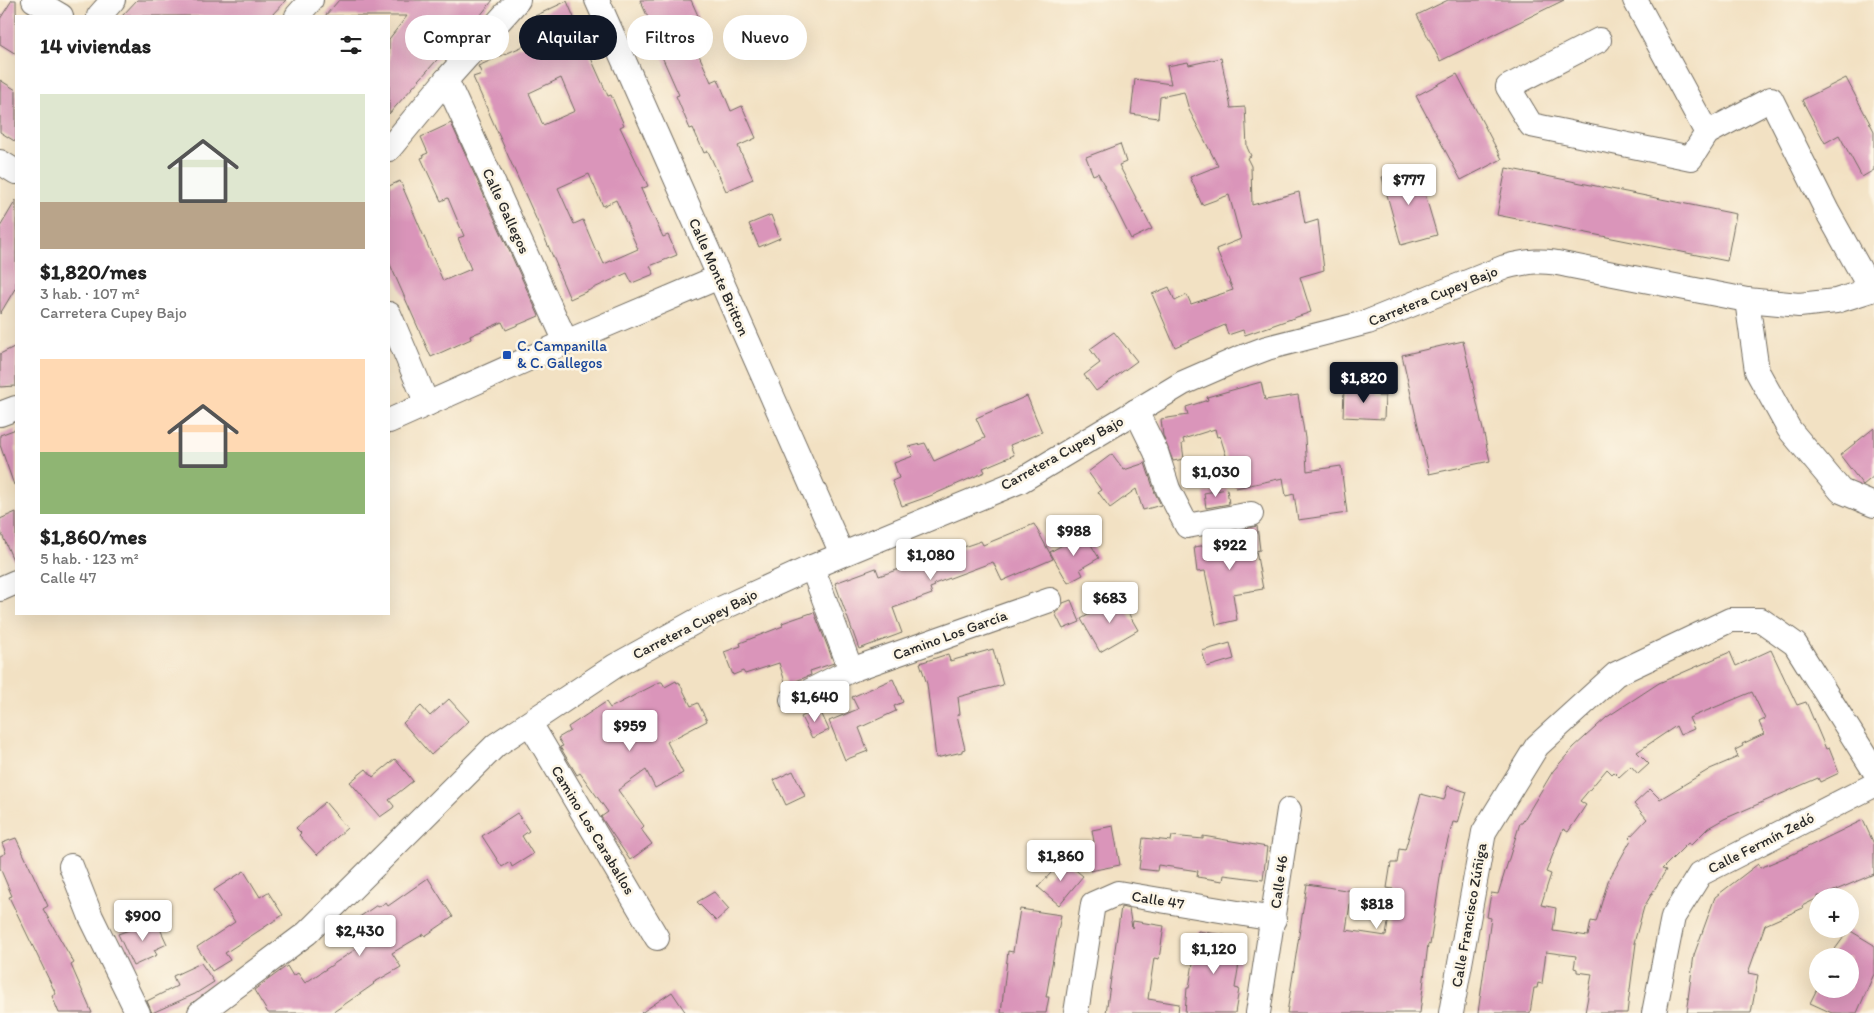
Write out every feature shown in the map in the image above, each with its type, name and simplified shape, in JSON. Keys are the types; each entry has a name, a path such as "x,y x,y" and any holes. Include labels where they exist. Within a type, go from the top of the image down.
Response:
{"street":[{"path":"34,0 59,15"},
{"path":"100,15 113,0"},
{"path":"297,15 311,0"},
{"path":"390,148 446,80 518,0"},
{"name":"Calle Monte Britton","path":"597,0 842,554"},
{"path":"1636,0 1707,133"},
{"path":"1599,40 1508,88 1531,125 1691,158 1707,133 1771,99 1827,211 1873,289"},
{"name":"Calle Gallegos","path":"446,80 566,342"},
{"name":"Carretera Cupey Bajo","path":"200,1013 306,933 496,745 616,666 707,615 842,554 1020,480 1183,383 1238,359 1267,348 1368,322 1505,267 1520,263 1548,260 1747,300 1799,304 1836,301 1873,289"},
{"path":"390,421 718,277"},
{"path":"1747,300 1757,371 1790,429 1841,491 1873,503"},
{"path":"390,316 427,404"},
{"path":"0,414 15,408"},
{"path":"1136,411 1156,452 1168,489 1187,526 1251,514"},
{"path":"812,567 851,670"},
{"path":"0,589 15,582"},
{"name":"Camino Los García","path":"792,700 851,670 1050,600"},
{"name":"Calle Francisco Zúñiga","path":"1451,1013 1484,832 1537,746 1616,674 1730,620 1761,620 1794,644 1874,770"},
{"name":"Camino Los Caraballos","path":"530,723 657,938"},
{"name":"Calle Fermín Zedó","path":"1654,1013 1673,917 1700,874 1874,785"},
{"name":"Calle 46","path":"1258,1013 1274,919 1289,810"},
{"path":"71,866 91,917 138,1013"},
{"name":"Calle 47","path":"1076,1013 1093,904 1118,893 1274,919"}],"building":[{"path":"12,0 16,0 15,53 0,44 0,19"},
{"path":"137,0 286,0 272,15 123,15"},
{"path":"339,0 493,0 481,15 326,15"},
{"path":"640,0 691,0 698,15 647,15"},
{"path":"1448,0 1564,0 1440,61 1417,15"},
{"path":"567,1 573,15 537,15"},
{"path":"405,19 405,60 437,60 390,113 390,38"},
{"path":"519,48 519,60 592,60 608,96 611,95 624,125 620,127 648,186 641,189 663,237 668,235 677,255 650,266 654,274 632,283 627,273 570,299 473,77 482,74 478,66 492,60 509,60 509,52","holes":["561,78 575,111 543,125 529,93","589,174 603,206 616,200 638,249 604,264 598,251 596,251 583,220 574,224 558,188"]},
{"path":"1221,58 1231,108 1245,107 1247,147 1251,156 1247,158 1251,166 1252,205 1299,192 1305,224 1318,220 1324,270 1300,277 1311,312 1245,335 1243,330 1228,335 1225,325 1175,347 1152,294 1169,287 1175,301 1187,295 1191,304 1233,290 1216,249 1241,239 1229,195 1202,205 1190,177 1218,166 1189,110 1184,92 1160,97 1158,118 1131,114 1135,79 1171,84 1167,66 1188,62 1189,65"},
{"path":"663,60 701,60 711,82 718,79 731,111 742,106 756,138 738,146 753,179 726,191 708,151 704,153 693,128 690,129 676,96 679,95"},
{"path":"1457,74 1502,159 1461,180 1416,96"},
{"path":"1846,78 1874,131 1874,170 1862,177 1839,135 1825,143 1802,100"},
{"path":"0,80 15,89 15,141 0,132"},
{"path":"451,123 539,316 506,330 502,322 470,336 471,339 431,357 390,264 390,186 400,181 443,281 471,269 458,238 464,236 448,198 441,201 421,158 428,153 421,137"},
{"path":"1120,144 1126,162 1119,165 1152,229 1131,239 1098,173 1093,175 1086,157"},
{"path":"1417,167 1437,235 1401,245 1382,177"},
{"path":"1506,168 1736,214 1727,261 1497,215"},
{"path":"15,202 15,289 0,314 0,227"},
{"path":"771,215 780,238 759,247 749,224"},
{"path":"1114,332 1137,361 1096,391 1084,375 1100,363 1090,349"},
{"path":"1463,341 1490,461 1429,474 1402,355"},
{"path":"15,346 15,386 0,387 0,354"},
{"path":"1261,382 1265,400 1298,395 1305,438 1307,471 1341,466 1347,513 1298,520 1294,494 1286,496 1283,478 1236,488 1220,436 1217,437 1215,429 1183,439 1184,459 1173,461 1163,436 1161,419 1188,415 1186,407 1208,400 1207,397"},
{"path":"1344,389 1378,390 1378,396 1385,396 1384,419 1343,417"},
{"path":"1027,396 1042,432 1010,445 1014,455 983,468 985,472 902,506 892,481 899,478 894,463 913,456 909,447 925,443 934,461 985,438 976,418"},
{"path":"1874,428 1874,476 1863,485 1840,455"},
{"path":"15,429 15,485 0,445 0,435"},
{"path":"1112,454 1124,470 1145,463 1161,505 1143,510 1136,489 1110,508 1098,492 1101,490 1088,472"},
{"path":"1227,489 1229,504 1206,508 1204,493"},
{"path":"15,512 15,565 0,530 0,519"},
{"path":"1034,524 1053,559 1002,581 993,562 934,584 935,586 930,588 932,594 893,608 902,633 859,649 835,583 876,568 879,576 981,541 983,545"},
{"path":"1257,526 1260,550 1256,551 1263,589 1233,594 1237,620 1216,625 1205,571 1197,572 1194,547 1236,541 1235,531"},
{"path":"1084,533 1099,558 1080,569 1083,575 1068,583 1050,552"},
{"path":"1119,597 1138,630 1100,652 1081,619"},
{"path":"1071,600 1080,622 1063,629 1055,613 1063,603"},
{"path":"814,612 834,663 810,671 811,675 786,685 779,663 745,674 743,671 733,675 724,652 741,646 740,643 783,626 782,623"},
{"path":"1230,643 1234,659 1207,667 1202,651"},
{"path":"993,649 1003,685 958,697 960,714 957,715 965,749 962,752 936,758 927,684 920,663 948,654 950,661"},
{"path":"1771,650 1797,705 1806,702 1826,749 1829,748 1839,773 1820,782 1818,778 1724,819 1708,828 1691,845 1688,843 1662,869 1666,870 1644,907 1634,943 1636,943 1627,1013 1585,1013 1592,974 1577,972 1577,969 1574,968 1576,956 1546,952 1542,984 1538,983 1537,988 1534,988 1530,1013 1478,1013 1491,918 1487,917 1491,893 1498,894 1520,823 1522,823 1553,771 1574,747 1607,717 1659,683 1730,652 1736,666","holes":["1752,692 1765,719 1759,722 1764,734 1742,744 1743,746 1735,750 1738,757 1710,769 1660,799 1650,789 1634,804 1647,819 1629,838 1631,840 1608,881 1596,922 1591,921 1588,936 1553,931 1556,908 1541,905 1551,874 1546,872 1563,829 1568,832 1586,805 1580,801 1607,769 1619,777 1631,766 1638,774 1649,764 1637,752 1676,726 1680,735 1694,729 1689,718"]},
{"path":"893,679 903,702 894,706 896,711 859,728 868,751 845,760 829,721 858,709 852,697"},
{"path":"676,681 677,683 679,682 691,706 698,703 707,721 667,742 683,773 655,788 646,770 618,790 644,826 641,829 652,844 630,860 601,817 608,812 580,773 577,775 560,747 563,746 558,738 570,731 568,727 606,702 610,708 660,682 665,687"},
{"path":"449,699 469,721 431,755 403,723 421,706 430,716"},
{"path":"819,708 829,730 812,738 801,717"},
{"path":"395,759 413,781 389,800 394,806 393,808 380,817 350,782 366,769 373,777"},
{"path":"793,771 805,796 786,805 774,780"},
{"path":"1448,786 1467,792 1458,823 1453,822 1443,858 1430,945 1428,944 1420,1013 1287,1013 1307,884 1352,891 1346,930 1386,936 1393,889 1387,888 1391,863 1397,863 1399,849 1405,850 1421,794 1444,800"},
{"path":"325,802 347,828 317,855 299,835 301,833 296,828"},
{"path":"517,813 529,831 522,836 533,854 512,867 510,862 502,867 482,836"},
{"path":"1863,820 1874,844 1874,874 1841,888 1809,888 1809,902 1802,906 1803,908 1765,925 1748,973 1758,975 1751,1013 1687,1013 1694,955 1715,897 1758,864 1760,868"},
{"path":"1113,826 1120,865 1090,871 1085,844 1094,842 1092,830"},
{"path":"1172,836 1203,839 1203,836 1267,847 1263,880 1224,875 1223,881 1197,877 1198,871 1158,865 1157,871 1139,869 1143,838 1171,841"},
{"path":"16,838 48,906 43,909 74,963 71,965 92,1013 59,1013 52,996 56,994 9,897 12,896 0,868 0,856 6,853 2,843"},
{"path":"1063,860 1083,876 1059,905 1038,887"},
{"path":"244,871 260,897 268,892 283,915 225,953 230,960 212,971 197,947 235,922 214,890"},
{"path":"428,878 453,917 425,936 424,934 392,953 401,967 373,983 332,1013 268,1013 254,990 287,966 293,976 298,973 305,983 371,939 358,918 377,905 378,907 386,903 388,906"},
{"path":"714,892 729,909 716,921 697,902"},
{"path":"1121,907 1129,909 1132,928 1133,921 1164,926 1159,959 1154,958 1148,999 1179,1004 1178,1013 1106,1013"},
{"path":"1020,909 1061,915 1046,997 1049,997 1046,1013 1001,1013 1008,951 1013,952"},
{"path":"156,920 167,944 154,950 157,955 133,966 118,934"},
{"path":"1198,931 1243,938 1235,988 1239,989 1235,1013 1185,1013 1187,988 1189,988"},
{"path":"1859,936 1874,945 1874,974 1857,1013 1832,1013 1810,1003 1812,998 1859,998 1859,948 1836,948 1843,938 1859,938"},
{"path":"201,963 214,982 195,994 152,1013 147,1001 177,986 173,976"},
{"path":"672,992 686,1013 641,1013"}],"place":[{"name":"C. Campanilla & C. Gallegos","path":"507,355"}]}
